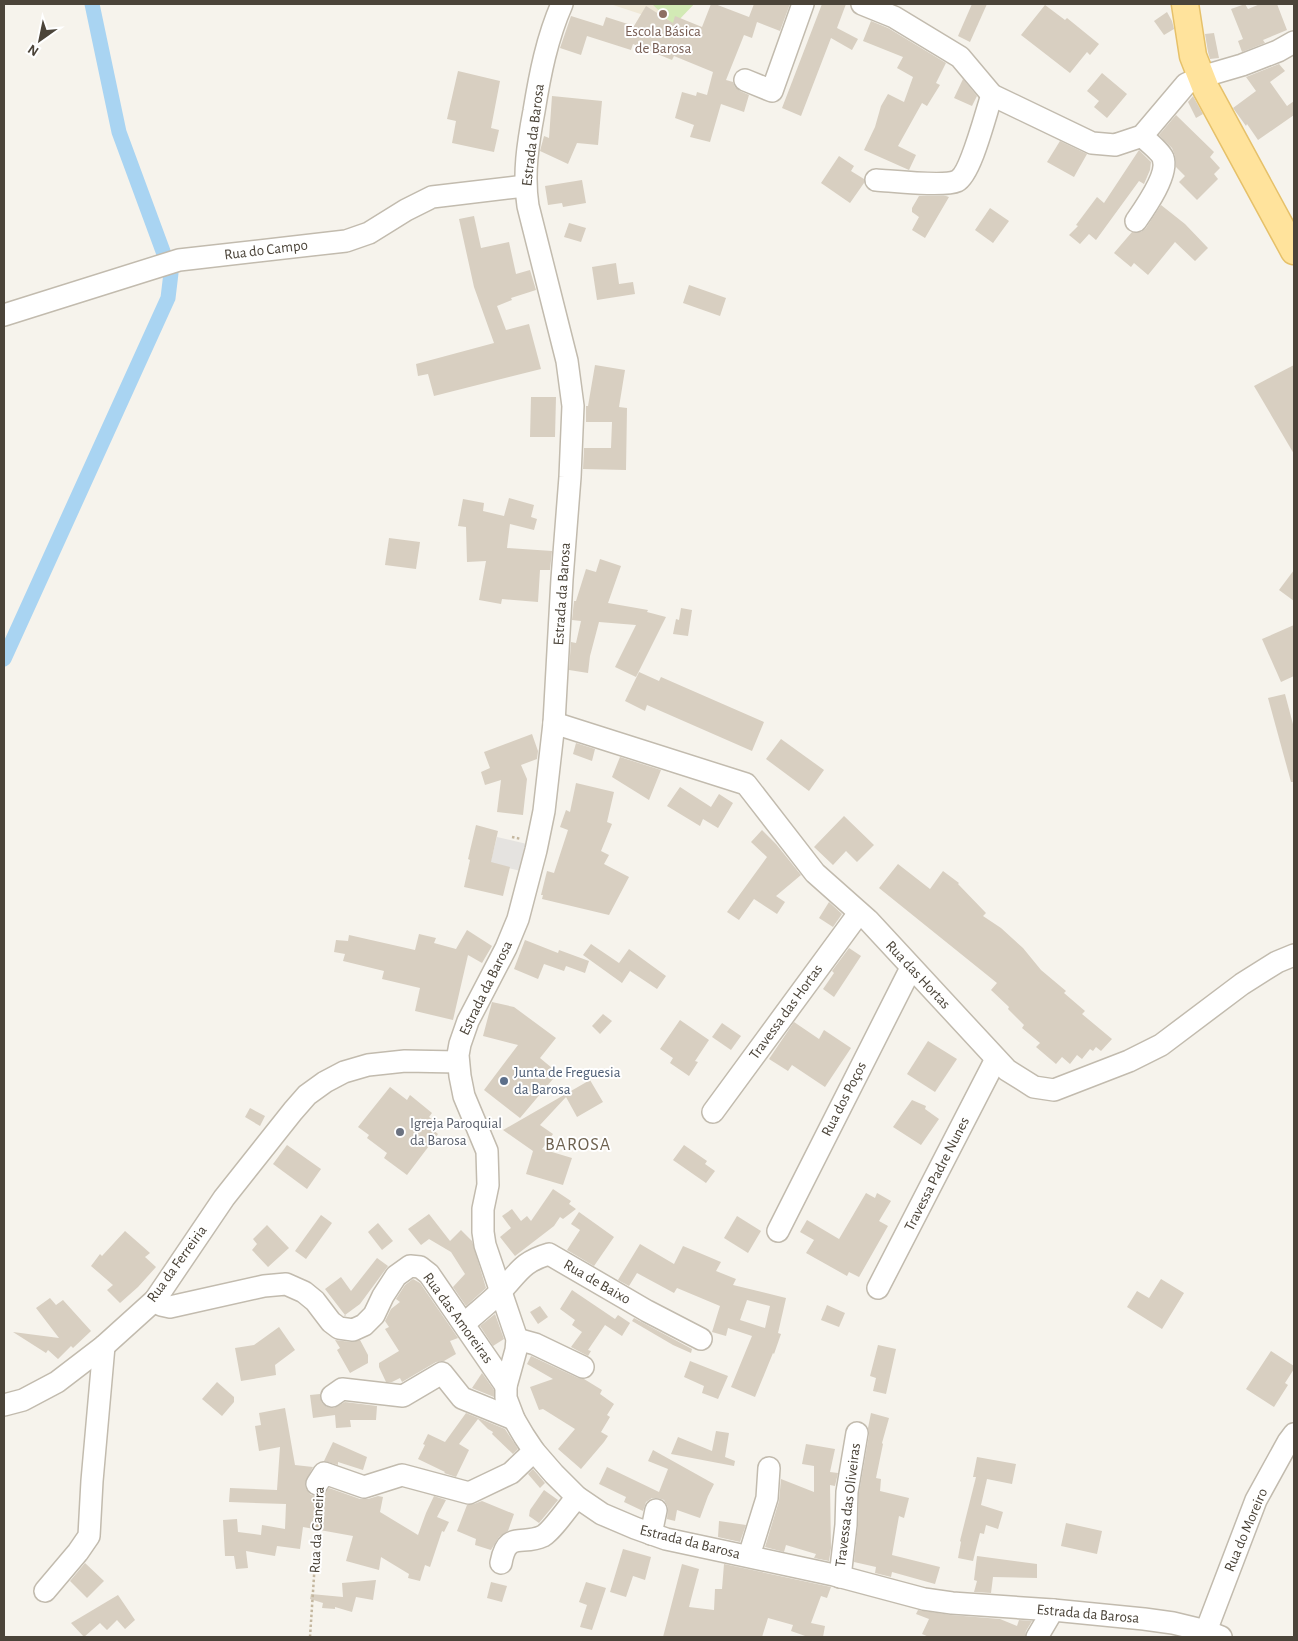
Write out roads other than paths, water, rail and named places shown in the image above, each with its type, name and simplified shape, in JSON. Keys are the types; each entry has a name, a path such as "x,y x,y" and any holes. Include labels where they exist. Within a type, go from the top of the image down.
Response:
{"main road":[{"path":"1185,4 1193,56 1201,77 1293,245"}],"street":[{"name":"Estrada da Barosa","path":"562,4 547,46 539,77 530,134 525,186 528,206 567,361 573,406 554,723 544,811 518,919 506,948 468,1021 460,1044 458,1062 464,1096 487,1152 488,1185 483,1209 485,1245 517,1339 506,1386 506,1398 514,1419 534,1451 577,1497 602,1514 666,1539 749,1556 952,1603 1144,1619 1174,1623 1213,1634"},
{"path":"746,80 772,90 803,4"},
{"path":"875,6 960,57 992,95 1092,143 1115,146 1142,136 1186,84 1201,77 1242,65 1278,51 1294,42"},
{"path":"876,180 947,184 959,180 965,174 971,160 992,95"},
{"path":"1136,222 1154,194 1164,167 1163,157 1142,136"},
{"name":"Rua do Campo","path":"4,315 171,262 346,241 369,233 406,210 432,197 525,186"},
{"name":"Rua das Hortas","path":"554,723 746,784 815,873 859,913 1006,1070 1034,1087 1054,1090 1129,1062 1161,1045 1242,984 1277,962 1294,955"},
{"name":"Travessa das Hortas","path":"713,1112 859,913"},
{"name":"Rua dos Poços","path":"778,1231 911,968"},
{"name":"Travessa Padre Nunes","path":"878,1288 996,1059"},
{"name":"Rua da Ferreiria","path":"4,1405 23,1400 57,1382 104,1346 155,1300 224,1198 307,1095 325,1082 344,1072 368,1065 405,1061 458,1062"},
{"name":"Rua de Baixo","path":"501,1291 524,1266 535,1258 549,1254 631,1302 701,1339"},
{"name":"Rua das Amoreiras","path":"155,1300 161,1305 170,1307 264,1286 286,1284 304,1292 331,1322 339,1328 353,1330 364,1326 374,1316 383,1296 396,1276 410,1266 420,1267 429,1274 506,1386"},
{"path":"464,1324 501,1291"},
{"path":"517,1339 534,1344 583,1367"},
{"path":"45,1591 89,1536 104,1346"},
{"path":"332,1396 342,1389 403,1396 442,1373 462,1398 514,1419"},
{"name":"Travessa das Oliveiras","path":"840,1577 846,1525 847,1492 857,1433"},
{"name":"Rua do Moreiro","path":"1213,1634 1256,1500 1294,1434"},
{"name":"Rua da Caneira","path":"317,1484 324,1473 364,1487 402,1475 468,1493 511,1473 534,1451"},
{"path":"749,1556 767,1498 769,1468"},
{"path":"501,1563 503,1554 509,1544 517,1540 529,1540 544,1536 577,1497"},
{"path":"651,1534 656,1510"},
{"path":"1037,1637 1053,1610"}],"waterway":[{"path":"4,659 168,298 171,273 119,132 92,4"}],"place":[{"name":"Escola Básica de Barosa","path":"663,14"},
{"name":"Junta de Freguesia da Barosa","path":"504,1081"},
{"name":"Igreja Paroquial da Barosa","path":"400,1132"}],"district":[{"name":"BAROSA","path":"578,1145"}]}
